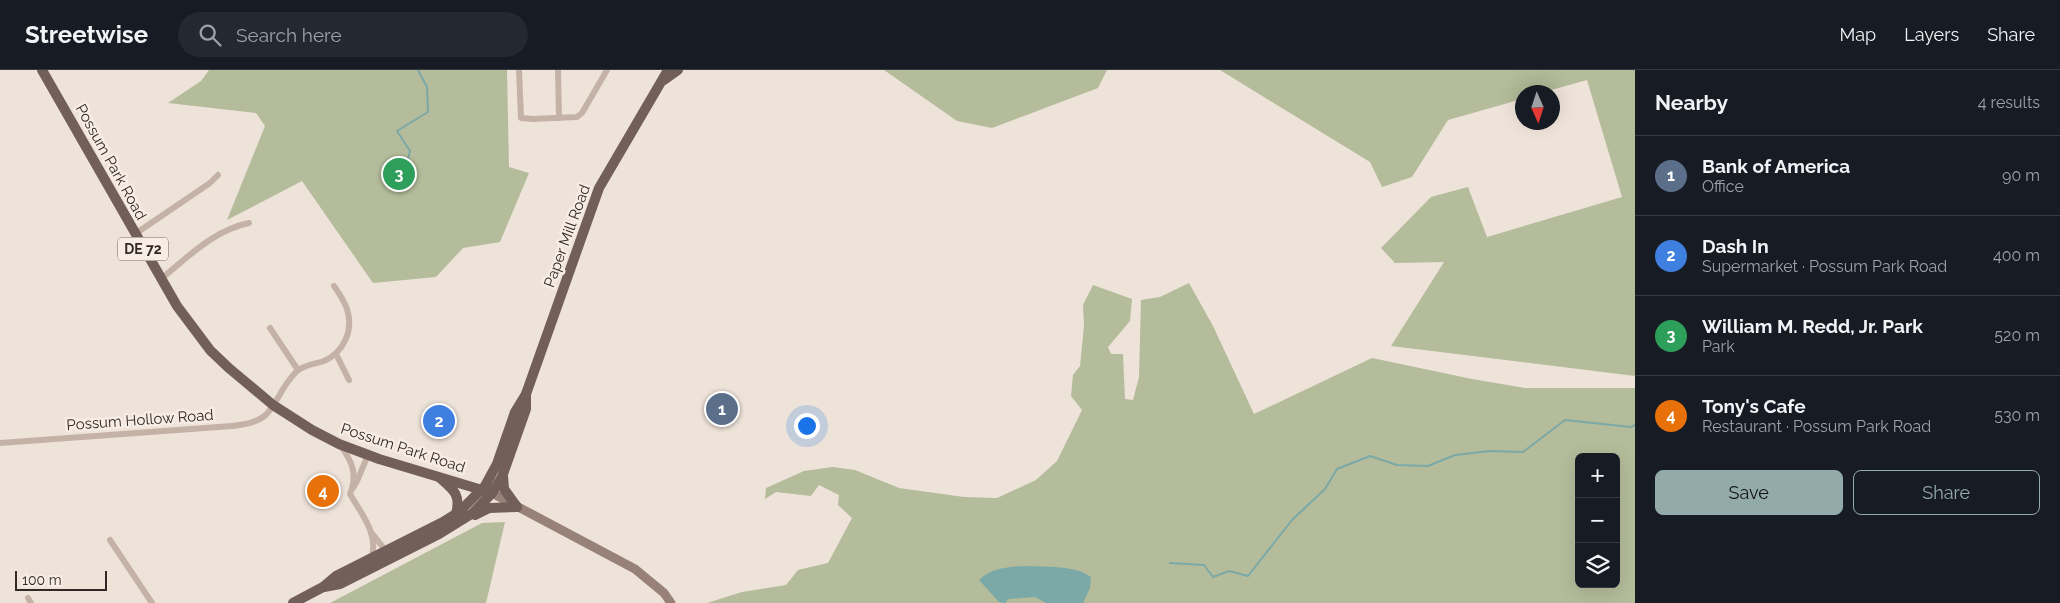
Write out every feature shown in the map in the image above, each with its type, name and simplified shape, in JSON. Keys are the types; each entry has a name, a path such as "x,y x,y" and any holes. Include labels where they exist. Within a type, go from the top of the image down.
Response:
{"main road":[{"name":"Possum Park Road","path":"42,70 177,306 210,350 273,406 339,444 368,455 488,491"},
{"path":"663,75 678,70"},
{"name":"Paper Mill Road","path":"488,491 515,412 526,394 599,188 663,75"},
{"name":"Paper Mill Road","path":"293,603 323,587 336,576 371,558 457,518 473,513 503,473 526,409 526,394"},
{"path":"503,473 504,489 518,507"},
{"path":"438,476 457,495 459,504 457,518 489,508 518,507"},
{"name":"Paper Mill Road","path":"323,587 340,584 362,573 457,518"},
{"path":"362,573 384,559 386,551"}],"street":[{"path":"519,70 519,108 521,118 577,117 582,113 607,70"},
{"path":"558,70 558,118"},
{"path":"135,234 210,183 218,175"},
{"path":"161,279 197,248 239,225 249,223"},
{"path":"270,328 298,370 324,361 336,354 346,340 349,322 344,301 334,286"},
{"path":"336,354 349,380"},
{"name":"Possum Hollow Road","path":"0,443 239,426 264,418 298,370"},
{"path":"339,444 352,463 353,488"},
{"path":"368,455 358,481 350,494 371,532 386,551"},
{"path":"488,491 635,569 664,593 671,603"},
{"path":"371,532 374,547 371,558"},
{"path":"110,540 152,603"}],"green space":[{"path":"209,70 507,70 509,167 529,173 500,242 463,248 436,277 373,283 302,181 227,220 265,126 256,113 168,103 201,81"},
{"path":"884,70 1107,70 1098,88 992,128 957,121"},
{"path":"1220,70 1635,70 1635,376 1391,346 1444,262 1395,263 1381,248 1431,197 1468,187 1487,237 1622,197 1587,80 1560,88 1560,85 1515,85 1515,101 1448,120 1412,177 1382,187 1370,162"},
{"path":"1189,283 1213,326 1254,414 1372,358 1525,388 1635,388 1635,603 707,603 742,592 786,585 798,570 828,563 852,518 838,505 839,495 819,485 811,496 776,492 765,499 766,488 804,471 833,467 855,470 899,488 964,497 997,498 1036,480 1057,461 1082,410 1071,396 1073,375 1080,366 1084,326 1083,305 1093,285 1132,299 1130,321 1108,347 1111,354 1123,354 1125,399 1133,400 1139,377 1141,300 1160,297"},
{"path":"505,522 486,603 330,603 482,523"}],"water":[{"path":"1025,566 1076,570 1091,577 1090,588 1083,603 1046,603 1035,597 1009,599 1005,603 999,602 979,580 995,570 1006,567"}],"waterway":[{"path":"402,183 410,151 397,131 428,112 427,87 418,70"},
{"path":"1170,563 1204,565 1213,577 1229,571 1248,576 1292,520 1325,489 1337,469 1370,456 1397,465 1428,466 1455,455 1490,451 1523,452 1565,420 1631,427 1635,425"}],"place":[{"name":"William M. Redd, Jr. Park","path":"399,174"},
{"name":"Bank of America","path":"722,409"},
{"name":"Dash In","path":"439,421"},
{"name":"Tony's Cafe","path":"323,491"}]}
